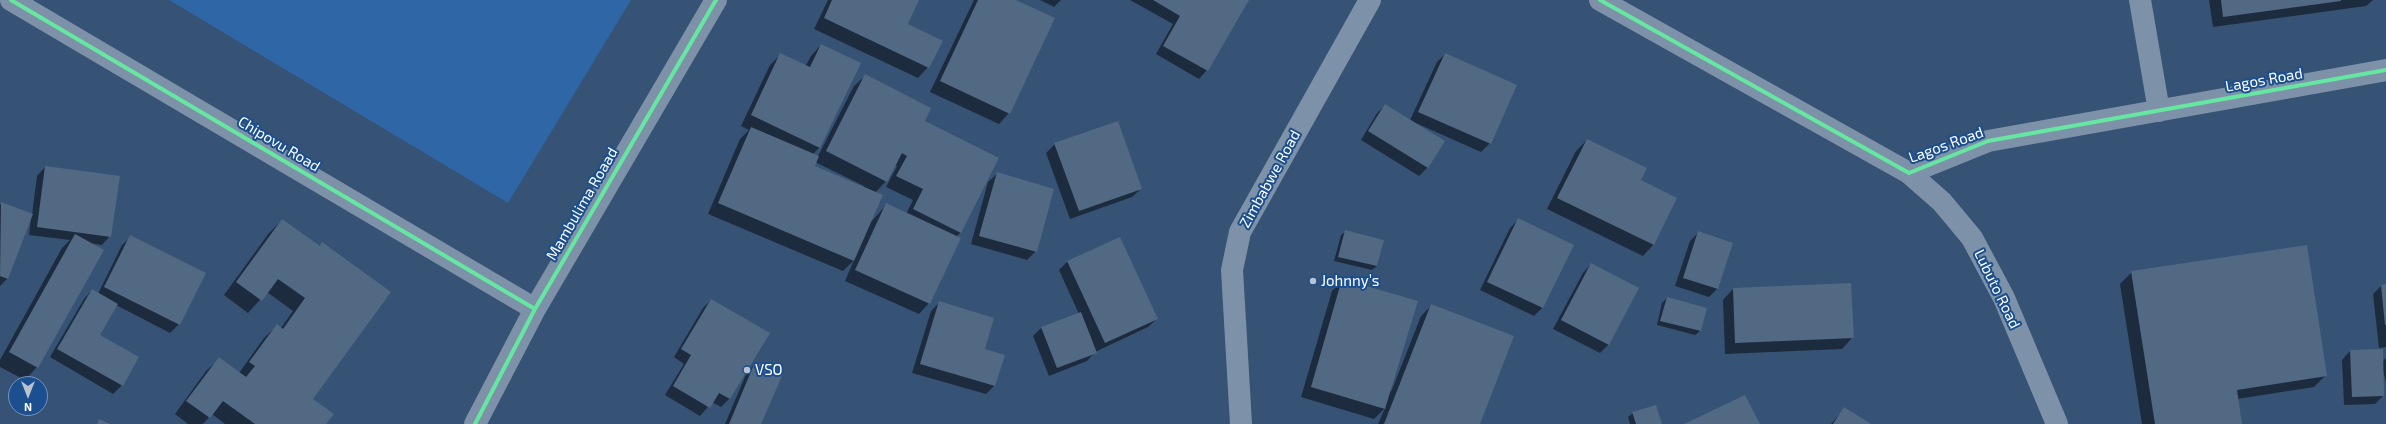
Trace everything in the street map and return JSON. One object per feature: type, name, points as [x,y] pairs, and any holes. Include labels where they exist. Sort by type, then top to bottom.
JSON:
[{"type":"street","name":"Chipovu Road","points":[[11,0],[535,309]]},
{"type":"street","name":"Mambulima Roaad","points":[[475,424],[535,309],[716,0]]},
{"type":"street","name":"Zimbabwe Road","points":[[1241,424],[1232,270],[1240,232],[1370,0]]},
{"type":"street","name":"Lagos Road","points":[[1600,0],[1909,173],[1988,141],[2386,70]]},
{"type":"street","points":[[2140,0],[2159,111]]},
{"type":"street","name":"Lubuto Road","points":[[1909,173],[1942,202],[1972,238],[2004,298],[2057,424]]},
{"type":"shaded area","points":[[169,0],[631,0],[508,203]]},
{"type":"building","points":[[832,0],[919,0],[908,24],[943,41],[929,68],[824,18]]},
{"type":"building","points":[[978,0],[1016,0],[1055,18],[1010,114],[940,81]]},
{"type":"building","points":[[1153,0],[1249,0],[1208,71],[1163,46],[1180,16]]},
{"type":"building","points":[[2221,0],[2341,0],[2341,1],[2223,17]]},
{"type":"building","points":[[821,44],[861,63],[820,148],[751,115],[780,53],[810,67]]},
{"type":"building","points":[[1445,53],[1517,85],[1491,144],[1418,112]]},
{"type":"building","points":[[865,74],[931,108],[925,121],[999,158],[961,233],[913,209],[923,189],[896,176],[907,156],[902,153],[887,182],[826,151]]},
{"type":"building","points":[[1385,104],[1445,141],[1428,168],[1368,131]]},
{"type":"building","points":[[1118,121],[1142,189],[1079,211],[1054,143]]},
{"type":"building","points":[[751,127],[819,156],[815,166],[883,195],[854,261],[718,203]]},
{"type":"building","points":[[1587,139],[1647,168],[1641,180],[1677,198],[1654,245],[1557,198]]},
{"type":"building","points":[[45,166],[120,176],[111,237],[37,227]]},
{"type":"building","points":[[997,172],[1054,189],[1037,252],[979,236]]},
{"type":"building","points":[[1,202],[33,214],[8,279],[0,276]]},
{"type":"building","points":[[886,203],[961,238],[930,304],[855,270]]},
{"type":"building","points":[[1518,218],[1574,245],[1543,308],[1487,282]]},
{"type":"building","points":[[282,219],[320,246],[322,242],[391,292],[313,399],[334,414],[326,424],[255,424],[223,401],[210,418],[186,401],[219,357],[246,377],[255,366],[249,362],[277,324],[283,329],[305,298],[278,279],[262,301],[236,282]]},
{"type":"building","points":[[1345,230],[1384,240],[1377,266],[1338,257]]},
{"type":"building","points":[[1698,231],[1733,243],[1718,289],[1683,278]]},
{"type":"building","points":[[75,234],[104,250],[38,368],[9,352]]},
{"type":"building","points":[[130,235],[206,273],[180,325],[104,287]]},
{"type":"building","points":[[1120,237],[1158,319],[1105,343],[1067,261]]},
{"type":"building","points":[[2307,245],[2327,376],[2237,390],[2242,424],[2155,424],[2131,271]]},
{"type":"building","points":[[1591,263],[1639,288],[1609,345],[1561,320]]},
{"type":"building","points":[[1342,279],[1418,301],[1385,409],[1311,387]]},
{"type":"building","points":[[1851,283],[1854,338],[1735,343],[1733,288]]},
{"type":"building","points":[[2386,284],[2386,325],[2385,325],[2381,285]]},
{"type":"building","points":[[92,289],[118,304],[100,335],[139,357],[123,386],[57,349]]},
{"type":"building","points":[[1667,297],[1707,308],[1701,331],[1660,321]]},
{"type":"building","points":[[711,299],[770,333],[730,399],[719,393],[710,408],[673,386],[691,355],[681,349]]},
{"type":"building","points":[[939,301],[994,318],[985,349],[1005,355],[995,386],[920,364]]},
{"type":"building","points":[[1431,304],[1514,336],[1480,424],[1384,424]]},
{"type":"building","points":[[1081,312],[1097,353],[1057,368],[1041,327]]},
{"type":"building","points":[[2383,349],[2384,396],[2352,397],[2350,350]]},
{"type":"building","points":[[755,362],[783,374],[761,424],[729,424]]},
{"type":"building","points":[[1745,395],[1760,424],[1684,424]]},
{"type":"building","points":[[1656,405],[1662,424],[1636,424],[1632,412]]},
{"type":"building","points":[[1844,407],[1871,424],[1833,424]]},
{"type":"building","points":[[99,419],[110,424],[97,424]]},
{"type":"cycle path","points":[[11,0],[535,309]]},
{"type":"cycle path","points":[[475,424],[535,309],[716,0]]},
{"type":"cycle path","points":[[1600,0],[1909,173],[1988,141],[2386,70]]},
{"type":"place","name":"Johnny’s","points":[[1313,281]]},
{"type":"place","name":"VSO","points":[[747,370]]}]
